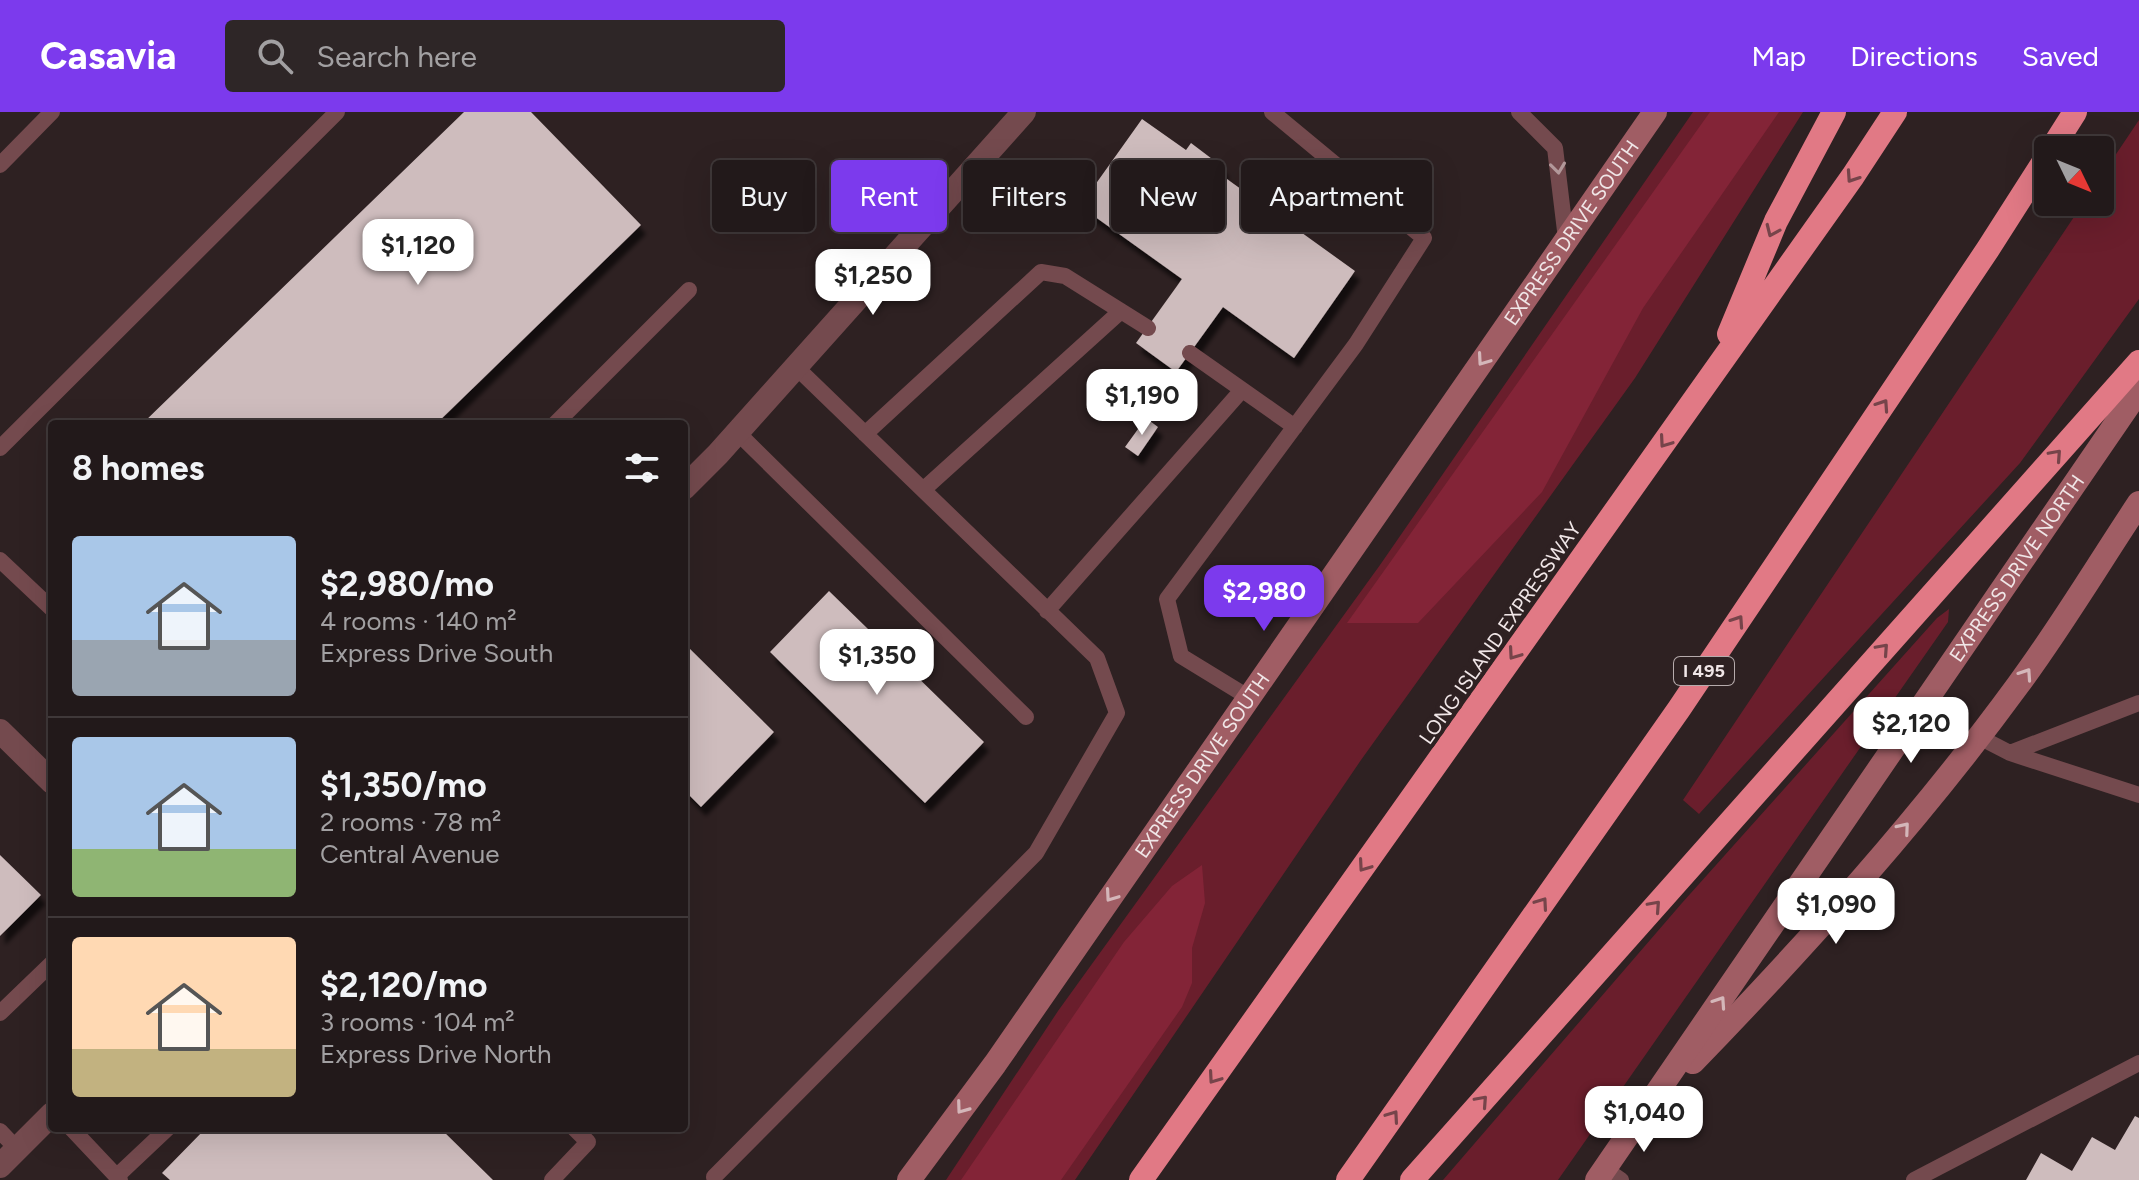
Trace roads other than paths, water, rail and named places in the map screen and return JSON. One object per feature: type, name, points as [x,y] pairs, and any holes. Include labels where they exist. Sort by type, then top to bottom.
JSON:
[{"type":"highway","points":[[1710,378],[1776,221],[1834,112]]},
{"type":"highway","name":"LONG ISLAND EXPRESSWAY","points":[[1141,1180],[1895,112]]},
{"type":"highway","name":"I 495","points":[[2060,136],[2075,112]]},
{"type":"highway","name":"I 495","points":[[1348,1180],[1679,709],[2034,177]]},
{"type":"highway","points":[[1412,1180],[2139,362]]},
{"type":"main road","name":"EXPRESS DRIVE SOUTH","points":[[909,1180],[995,1064],[1655,112]]},
{"type":"main road","name":"EXPRESS DRIVE NORTH","points":[[1608,1176],[1644,1113],[2139,390]]},
{"type":"main road","points":[[1644,1113],[1798,954],[1979,737],[2021,682],[2139,503]]},
{"type":"street","points":[[688,484],[1024,112]]},
{"type":"street","points":[[0,731],[48,778]]},
{"type":"street","points":[[6,1148],[48,1117]]},
{"type":"lane","points":[[0,165],[52,112]]},
{"type":"lane","points":[[0,448],[337,112]]},
{"type":"lane","points":[[1248,697],[1181,656],[1167,599],[1356,344],[1424,238],[1272,112]]},
{"type":"lane","points":[[1519,112],[1555,148],[1566,239]]},
{"type":"lane","points":[[865,434],[1041,272],[1065,276],[1148,328]]},
{"type":"lane","points":[[559,420],[689,290]]},
{"type":"lane","points":[[923,490],[1121,311]]},
{"type":"lane","points":[[1190,353],[1295,427]]},
{"type":"lane","points":[[714,1177],[1036,853],[1117,713],[1097,658],[796,367]]},
{"type":"lane","points":[[1047,611],[1242,390]]},
{"type":"lane","points":[[737,432],[1026,717]]},
{"type":"lane","points":[[0,560],[48,605]]},
{"type":"lane","points":[[2010,753],[2139,703]]},
{"type":"lane","points":[[1979,737],[2010,753],[2139,795]]},
{"type":"lane","points":[[0,1013],[48,967]]},
{"type":"lane","points":[[1914,1180],[2139,1063]]},
{"type":"lane","points":[[75,1132],[118,1178],[164,1132]]},
{"type":"lane","points":[[552,1180],[588,1142],[578,1132]]}]
